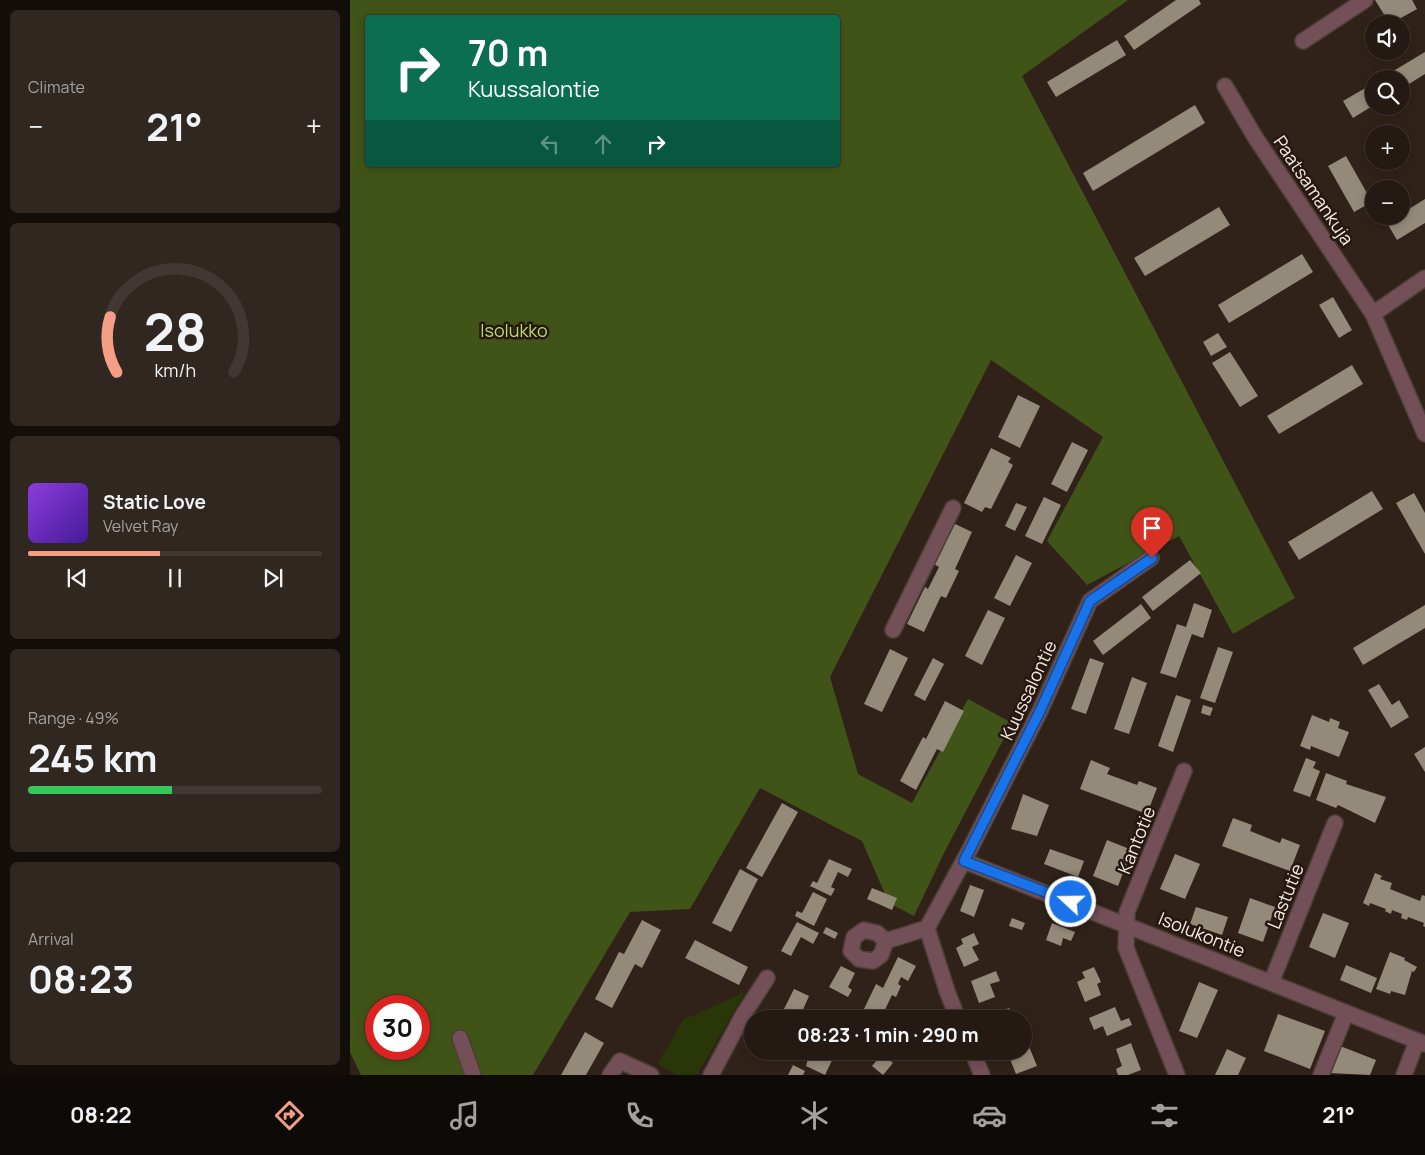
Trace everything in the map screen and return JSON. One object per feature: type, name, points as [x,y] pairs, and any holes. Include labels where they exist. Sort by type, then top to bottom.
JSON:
[{"type":"street","points":[[1303,41],[1365,0]]},
{"type":"street","name":"Paatsamankuja","points":[[1225,86],[1255,137],[1373,314],[1423,426]]},
{"type":"street","points":[[1373,314],[1425,278]]},
{"type":"street","points":[[893,630],[953,508]]},
{"type":"street","name":"Kuussalontie","points":[[927,928],[964,861],[1040,711],[1090,601],[1152,558]]},
{"type":"street","name":"Kantotie","points":[[1177,1075],[1126,948],[1125,923],[1127,912],[1184,771]]},
{"type":"street","name":"Lastutie","points":[[1271,983],[1335,823]]},
{"type":"street","name":"Isolukontie","points":[[964,861],[1125,923],[1421,1043]]},
{"type":"street","points":[[886,941],[927,928],[954,1010]]},
{"type":"street","points":[[711,1075],[743,1015],[767,978]]},
{"type":"street","points":[[1321,1075],[1346,1013]]},
{"type":"street","points":[[460,1038],[473,1075]]},
{"type":"street","points":[[1404,1075],[1421,1043]]},
{"type":"street","points":[[976,1060],[982,1075]]},
{"type":"street","points":[[610,1075],[620,1061],[651,1075]]},
{"type":"green space","name":"Isolukko","points":[[350,0],[1128,0],[1022,76],[1295,598],[1233,634],[1179,536],[1087,585],[1047,541],[1103,437],[991,360],[830,677],[858,774],[912,803],[968,699],[1012,723],[944,853],[914,916],[889,903],[862,841],[760,788],[690,909],[630,912],[533,1075],[361,1075],[350,1052]]},
{"type":"green space","points":[[745,992],[697,1075],[677,1075],[658,1064],[683,1020]]},
{"type":"building","points":[[1176,0],[1199,0],[1201,4],[1134,50],[1124,36]]},
{"type":"building","points":[[1375,0],[1412,0],[1417,9],[1406,15],[1384,15]]},
{"type":"building","points":[[1117,40],[1126,55],[1056,97],[1047,82]]},
{"type":"building","points":[[1425,52],[1425,74],[1410,83],[1410,70],[1395,70]]},
{"type":"building","points":[[1365,88],[1365,111],[1353,118],[1343,101]]},
{"type":"building","points":[[1195,105],[1205,123],[1093,191],[1083,173]]},
{"type":"building","points":[[1346,156],[1365,190],[1365,206],[1354,212],[1328,166]]},
{"type":"building","points":[[1425,199],[1425,223],[1397,240],[1388,225],[1410,225],[1410,208]]},
{"type":"building","points":[[1219,207],[1230,225],[1145,276],[1134,258]]},
{"type":"building","points":[[1302,254],[1313,272],[1229,323],[1218,305]]},
{"type":"building","points":[[1333,297],[1352,330],[1339,338],[1319,305]]},
{"type":"building","points":[[1218,333],[1227,347],[1211,356],[1203,342]]},
{"type":"building","points":[[1230,352],[1258,396],[1240,407],[1212,363]]},
{"type":"building","points":[[1352,365],[1363,384],[1279,434],[1267,416]]},
{"type":"building","points":[[1018,395],[1040,406],[1020,448],[998,437]]},
{"type":"building","points":[[1072,442],[1088,450],[1067,492],[1051,484]]},
{"type":"building","points":[[991,448],[1011,458],[1008,462],[1013,465],[991,509],[985,507],[982,512],[964,503]]},
{"type":"building","points":[[1372,491],[1383,509],[1299,560],[1288,542]]},
{"type":"building","points":[[1414,493],[1425,513],[1425,554],[1396,503]]},
{"type":"building","points":[[1044,497],[1061,505],[1042,544],[1025,536]]},
{"type":"building","points":[[1016,503],[1027,507],[1015,531],[1005,526]]},
{"type":"building","points":[[953,523],[972,532],[955,569],[959,571],[946,598],[941,596],[924,632],[907,624],[925,587],[928,589],[939,567],[934,564]]},
{"type":"building","points":[[1016,555],[1032,563],[1010,606],[994,598]]},
{"type":"building","points":[[1190,560],[1201,573],[1153,611],[1142,597]]},
{"type":"building","points":[[1194,603],[1212,610],[1203,638],[1192,634],[1176,678],[1160,673],[1177,624],[1186,627]]},
{"type":"building","points":[[1141,604],[1151,618],[1103,655],[1093,641]]},
{"type":"building","points":[[1425,605],[1425,628],[1363,665],[1353,648]]},
{"type":"building","points":[[988,610],[1005,618],[982,665],[965,656]]},
{"type":"building","points":[[1218,647],[1233,652],[1215,703],[1200,698]]},
{"type":"building","points":[[890,649],[908,658],[882,712],[864,704]]},
{"type":"building","points":[[933,658],[944,664],[925,701],[914,695]]},
{"type":"building","points":[[1090,658],[1104,663],[1086,714],[1071,709]]},
{"type":"building","points":[[1132,677],[1147,683],[1129,734],[1114,729]]},
{"type":"building","points":[[1379,684],[1392,705],[1399,700],[1409,717],[1391,728],[1368,690]]},
{"type":"building","points":[[1176,695],[1191,700],[1173,752],[1158,746]]},
{"type":"building","points":[[945,701],[964,711],[943,752],[937,749],[916,790],[900,781],[923,737],[926,739]]},
{"type":"building","points":[[1203,705],[1213,708],[1210,716],[1201,713]]},
{"type":"building","points":[[1312,715],[1329,722],[1330,718],[1340,722],[1338,728],[1349,732],[1339,757],[1311,746],[1310,750],[1300,746]]},
{"type":"building","points":[[1425,747],[1425,772],[1414,754]]},
{"type":"building","points":[[1306,758],[1316,762],[1313,768],[1320,771],[1310,797],[1293,791]]},
{"type":"building","points":[[1091,760],[1110,768],[1107,774],[1137,785],[1139,781],[1157,788],[1147,814],[1080,789]]},
{"type":"building","points":[[1326,773],[1347,781],[1346,784],[1386,797],[1375,823],[1338,805],[1336,808],[1316,800]]},
{"type":"building","points":[[1023,794],[1049,805],[1037,836],[1011,829]]},
{"type":"building","points":[[782,803],[798,812],[762,877],[746,868]]},
{"type":"building","points":[[1233,818],[1252,825],[1250,831],[1280,843],[1282,838],[1300,845],[1290,871],[1222,846]]},
{"type":"building","points":[[1107,840],[1132,850],[1118,886],[1093,876]]},
{"type":"building","points":[[1050,849],[1084,861],[1078,877],[1044,864]]},
{"type":"building","points":[[1175,854],[1200,864],[1185,899],[1160,889]]},
{"type":"building","points":[[829,859],[852,869],[848,877],[838,872],[831,887],[835,889],[831,896],[810,886],[813,881],[817,883]]},
{"type":"building","points":[[740,869],[758,879],[731,932],[712,923]]},
{"type":"building","points":[[1375,873],[1382,876],[1380,879],[1392,883],[1390,889],[1420,901],[1422,895],[1425,896],[1425,927],[1423,926],[1424,923],[1408,917],[1407,920],[1401,918],[1402,914],[1392,910],[1391,914],[1385,911],[1386,909],[1370,903],[1369,906],[1363,903]]},
{"type":"building","points":[[970,885],[984,890],[974,917],[960,911]]},
{"type":"building","points":[[872,888],[897,898],[892,910],[867,899]]},
{"type":"building","points":[[813,892],[827,899],[814,926],[795,916],[797,911],[802,913]]},
{"type":"building","points":[[1250,898],[1275,907],[1263,942],[1238,933]]},
{"type":"building","points":[[1196,907],[1228,917],[1222,935],[1190,924]]},
{"type":"building","points":[[1323,913],[1349,923],[1335,958],[1309,947]]},
{"type":"building","points":[[1012,918],[1025,923],[1022,930],[1009,926]]},
{"type":"building","points":[[642,920],[661,930],[642,968],[635,964],[612,1008],[595,999],[619,952],[624,954]]},
{"type":"building","points":[[797,922],[819,933],[813,944],[801,937],[791,956],[781,951]]},
{"type":"building","points":[[1052,923],[1075,932],[1071,941],[1063,938],[1061,946],[1046,940]]},
{"type":"building","points":[[826,927],[838,933],[835,939],[823,933]]},
{"type":"building","points":[[974,933],[979,944],[972,947],[979,960],[964,967],[956,948],[963,944],[961,939]]},
{"type":"building","points":[[695,940],[748,967],[739,985],[685,958]]},
{"type":"building","points":[[1390,952],[1405,958],[1404,960],[1417,967],[1414,972],[1412,971],[1405,995],[1391,991],[1390,994],[1376,989]]},
{"type":"building","points":[[898,957],[916,966],[908,981],[901,977],[898,984],[901,986],[896,997],[892,995],[885,1010],[864,1009],[876,984],[883,988]]},
{"type":"building","points":[[1346,965],[1377,978],[1371,993],[1340,980]]},
{"type":"building","points":[[841,966],[855,973],[848,987],[852,990],[848,997],[829,987]]},
{"type":"building","points":[[1094,967],[1101,982],[1097,984],[1101,995],[1085,1002],[1077,982],[1085,978],[1082,972]]},
{"type":"building","points":[[996,971],[1000,981],[990,984],[995,997],[979,1003],[971,981]]},
{"type":"building","points":[[1199,982],[1218,990],[1197,1038],[1179,1031]]},
{"type":"building","points":[[794,989],[809,996],[803,1010],[784,1010]]},
{"type":"building","points":[[1115,1007],[1121,1021],[1129,1018],[1132,1025],[1107,1036],[1103,1026],[1094,1030],[1089,1018]]},
{"type":"building","points":[[1278,1014],[1325,1031],[1310,1069],[1264,1051]]},
{"type":"building","points":[[585,1032],[604,1043],[586,1075],[561,1075]]},
{"type":"building","points":[[1131,1043],[1141,1070],[1128,1075],[1118,1075],[1116,1069],[1122,1066],[1116,1049]]},
{"type":"building","points":[[1340,1046],[1376,1060],[1370,1075],[1330,1073]]},
{"type":"building","points":[[1227,1049],[1246,1058],[1238,1075],[1215,1075]]},
{"type":"building","points":[[1032,1054],[1037,1066],[1016,1074],[1010,1060],[1032,1060]]},
{"type":"building","points":[[808,1060],[832,1060],[825,1075],[806,1066]]},
{"type":"building","points":[[877,1060],[889,1060],[893,1063],[883,1075],[872,1066]]},
{"type":"building","points":[[793,1065],[805,1071],[803,1075],[788,1075]]},
{"type":"route","points":[[1071,902],[964,861],[1040,711],[1090,601],[1152,558]]}]
